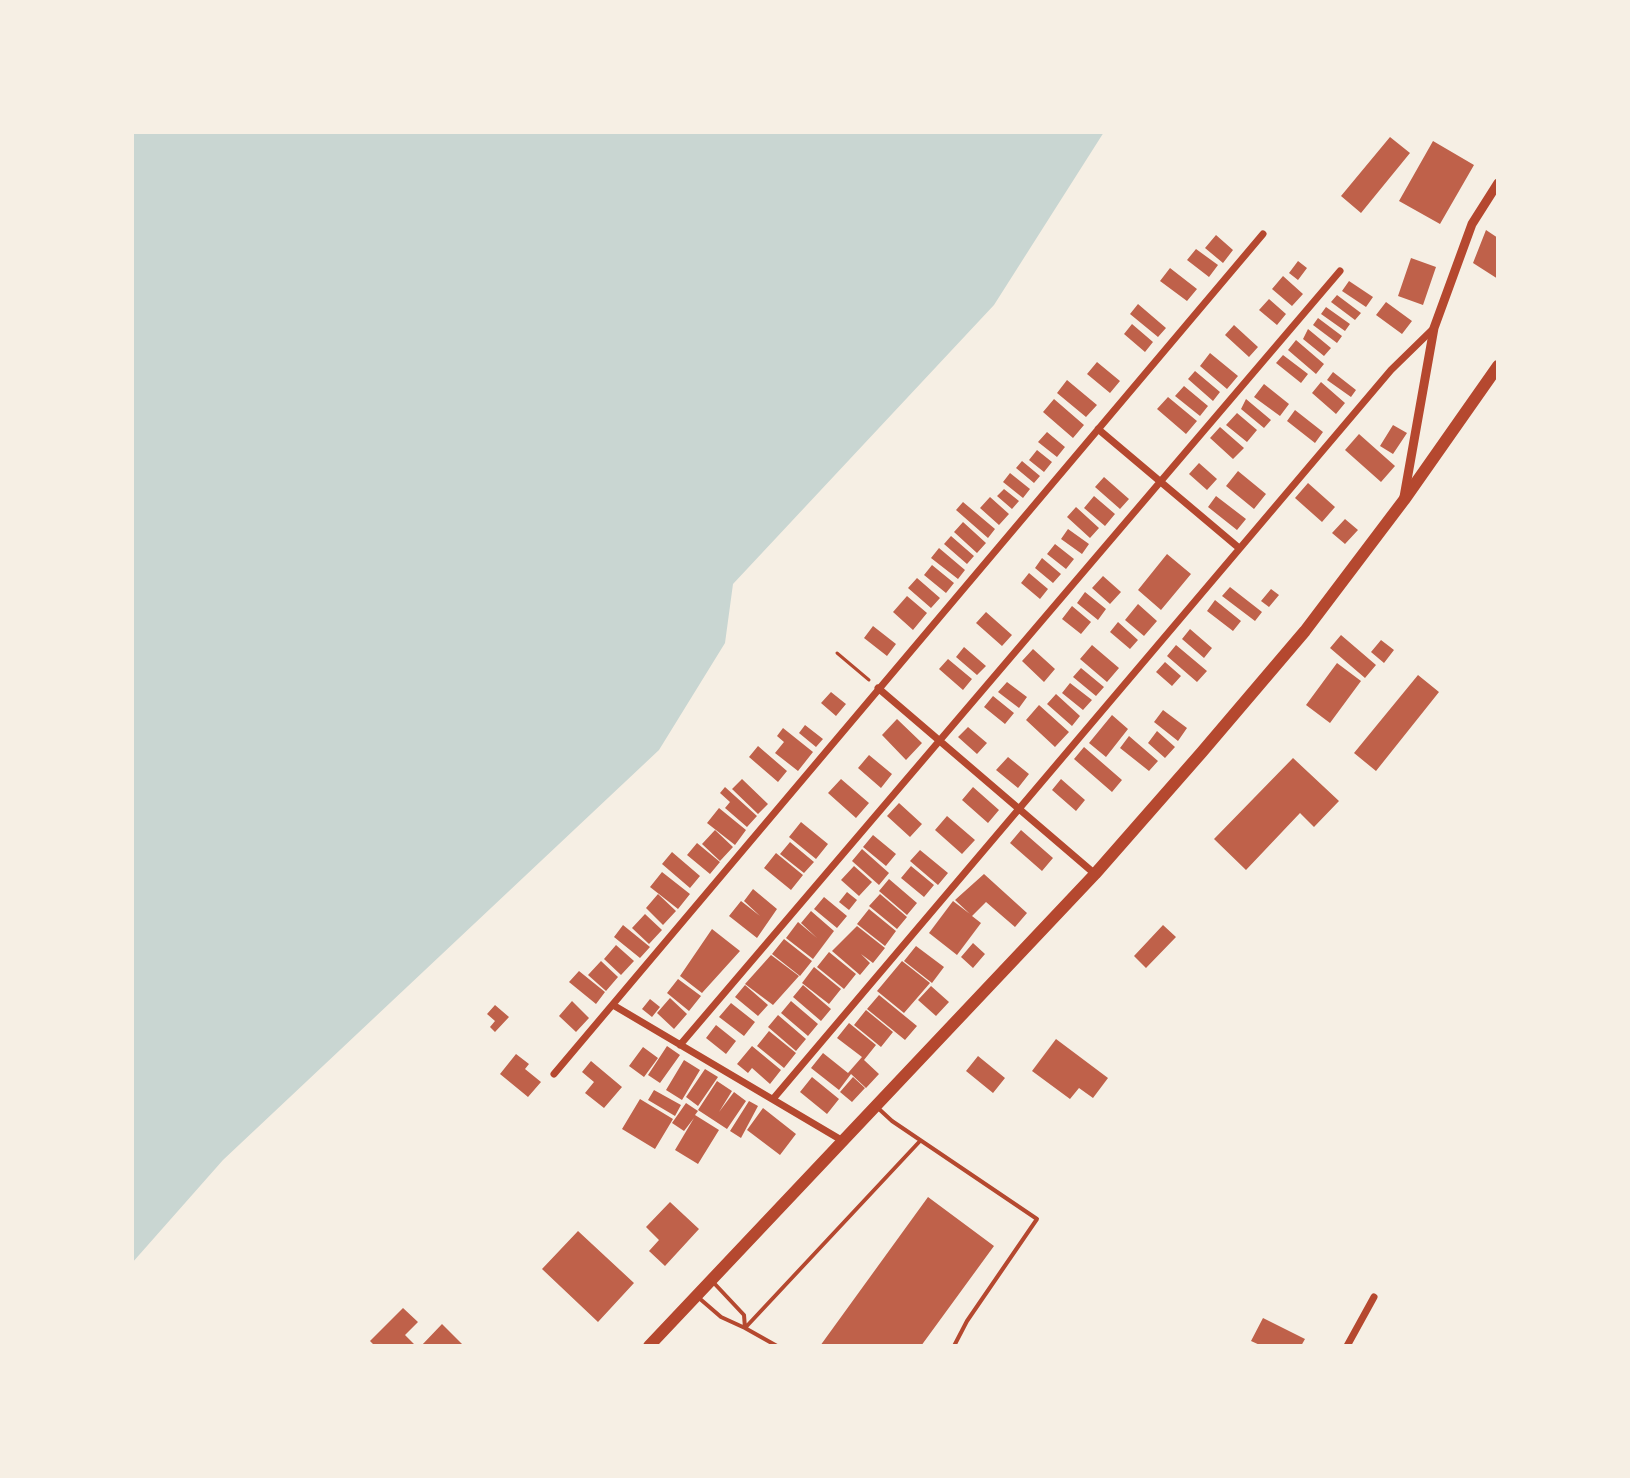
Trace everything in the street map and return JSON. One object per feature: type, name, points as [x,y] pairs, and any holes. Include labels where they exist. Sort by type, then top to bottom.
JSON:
[{"type":"main road","points":[[649,1346],[1095,874],[1305,631],[1404,500],[1498,366]]},
{"type":"street","points":[[1404,500],[1434,328],[1472,224],[1498,183]]},
{"type":"street","points":[[554,1074],[1263,234]]},
{"type":"street","points":[[680,1045],[1340,271]]},
{"type":"street","points":[[773,1099],[1391,370],[1434,328]]},
{"type":"street","points":[[1098,429],[1239,548]]},
{"type":"street","points":[[878,688],[1095,874]]},
{"type":"street","points":[[613,1005],[844,1142]]},
{"type":"street","points":[[1347,1346],[1374,1297]]},
{"type":"lane","points":[[877,1107],[920,1141],[1037,1219],[967,1321],[954,1346]]},
{"type":"lane","points":[[745,1328],[920,1141]]},
{"type":"lane","points":[[712,1281],[744,1315],[745,1328]]},
{"type":"lane","points":[[697,1296],[721,1317],[777,1346]]},
{"type":"path","points":[[837,653],[878,688]]},
{"type":"shaded area","points":[[132,132],[1104,132],[994,305],[733,584],[725,643],[659,750],[223,1160],[132,1263]]},
{"type":"building","points":[[1390,137],[1410,153],[1361,213],[1341,196]]},
{"type":"building","points":[[1433,141],[1474,165],[1440,224],[1399,201]]},
{"type":"building","points":[[1486,230],[1498,238],[1498,279],[1473,263]]},
{"type":"building","points":[[1216,235],[1233,250],[1223,263],[1205,248]]},
{"type":"building","points":[[1196,249],[1218,265],[1209,277],[1187,260]]},
{"type":"building","points":[[1411,258],[1436,267],[1423,305],[1398,296]]},
{"type":"building","points":[[1298,261],[1307,268],[1298,280],[1289,273]]},
{"type":"building","points":[[1170,268],[1197,289],[1187,301],[1160,281]]},
{"type":"building","points":[[1283,276],[1303,294],[1292,306],[1272,289]]},
{"type":"building","points":[[1349,281],[1373,297],[1366,307],[1342,291]]},
{"type":"building","points":[[1337,295],[1361,313],[1355,320],[1331,302]]},
{"type":"building","points":[[1269,299],[1286,314],[1277,325],[1259,310]]},
{"type":"building","points":[[1386,302],[1412,321],[1402,334],[1376,315]]},
{"type":"building","points":[[1138,304],[1166,328],[1158,337],[1130,314]]},
{"type":"building","points":[[1326,307],[1350,324],[1345,331],[1321,314]]},
{"type":"building","points":[[1318,318],[1342,336],[1337,343],[1313,325]]},
{"type":"building","points":[[1132,324],[1153,342],[1145,352],[1124,334]]},
{"type":"building","points":[[1234,325],[1258,347],[1249,357],[1225,335]]},
{"type":"building","points":[[1308,329],[1331,348],[1324,356],[1303,339]]},
{"type":"building","points":[[1296,340],[1324,364],[1316,374],[1288,350]]},
{"type":"building","points":[[1210,353],[1238,376],[1227,389],[1200,366]]},
{"type":"building","points":[[1283,355],[1308,374],[1301,383],[1276,363]]},
{"type":"building","points":[[1097,362],[1120,381],[1110,393],[1087,374]]},
{"type":"building","points":[[1195,371],[1220,392],[1213,401],[1188,379]]},
{"type":"building","points":[[1333,372],[1356,390],[1351,397],[1327,380]]},
{"type":"building","points":[[1067,380],[1097,405],[1086,417],[1057,393]]},
{"type":"building","points":[[1321,382],[1345,403],[1336,414],[1312,393]]},
{"type":"building","points":[[1264,384],[1289,404],[1280,416],[1254,397]]},
{"type":"building","points":[[1184,386],[1208,406],[1200,416],[1175,396]]},
{"type":"building","points":[[1168,397],[1197,421],[1186,434],[1157,409]]},
{"type":"building","points":[[1054,399],[1084,425],[1073,438],[1043,412]]},
{"type":"building","points":[[1246,399],[1271,420],[1264,428],[1241,409]]},
{"type":"building","points":[[1295,410],[1323,432],[1315,443],[1287,421]]},
{"type":"building","points":[[1237,413],[1257,430],[1247,442],[1226,425]]},
{"type":"building","points":[[1393,425],[1407,433],[1393,454],[1380,446]]},
{"type":"building","points":[[1220,427],[1244,448],[1233,459],[1210,438]]},
{"type":"building","points":[[1047,432],[1065,447],[1057,457],[1038,442]]},
{"type":"building","points":[[1359,434],[1395,466],[1381,482],[1345,450]]},
{"type":"building","points":[[1037,450],[1052,462],[1044,472],[1029,460]]},
{"type":"building","points":[[1022,461],[1040,476],[1034,483],[1016,468]]},
{"type":"building","points":[[1199,463],[1217,479],[1207,490],[1189,474]]},
{"type":"building","points":[[1238,471],[1266,494],[1254,509],[1226,486]]},
{"type":"building","points":[[1010,473],[1030,489],[1023,498],[1003,482]]},
{"type":"building","points":[[1104,477],[1129,499],[1120,509],[1095,487]]},
{"type":"building","points":[[1308,483],[1335,507],[1322,522],[1295,498]]},
{"type":"building","points":[[1004,489],[1019,501],[1012,509],[997,496]]},
{"type":"building","points":[[1094,496],[1115,514],[1105,526],[1084,508]]},
{"type":"building","points":[[1216,496],[1246,519],[1237,530],[1208,507]]},
{"type":"building","points":[[990,497],[1009,514],[999,525],[980,508]]},
{"type":"building","points":[[963,502],[995,529],[988,538],[956,510]]},
{"type":"building","points":[[1076,507],[1099,528],[1090,538],[1067,517]]},
{"type":"building","points":[[1345,519],[1358,530],[1345,544],[1332,533]]},
{"type":"building","points":[[963,522],[986,543],[977,553],[954,532]]},
{"type":"building","points":[[1068,529],[1089,544],[1082,554],[1061,539]]},
{"type":"building","points":[[951,536],[974,556],[967,564],[944,544]]},
{"type":"building","points":[[1055,544],[1074,559],[1066,569],[1047,554]]},
{"type":"building","points":[[939,548],[965,570],[958,579],[931,558]]},
{"type":"building","points":[[1167,554],[1191,574],[1161,610],[1138,590]]},
{"type":"building","points":[[1042,558],[1061,574],[1053,583],[1035,568]]},
{"type":"building","points":[[932,565],[954,583],[946,593],[924,575]]},
{"type":"building","points":[[1029,573],[1048,589],[1040,599],[1021,583]]},
{"type":"building","points":[[1103,576],[1121,592],[1110,604],[1092,588]]},
{"type":"building","points":[[917,578],[940,598],[931,608],[908,588]]},
{"type":"building","points":[[1230,587],[1262,612],[1255,621],[1222,596]]},
{"type":"building","points":[[1271,589],[1279,595],[1269,607],[1261,601]]},
{"type":"building","points":[[1085,592],[1106,609],[1098,620],[1077,603]]},
{"type":"building","points":[[907,596],[927,613],[913,630],[893,612]]},
{"type":"building","points":[[1215,600],[1241,621],[1233,631],[1207,611]]},
{"type":"building","points":[[1138,604],[1157,621],[1144,636],[1125,620]]},
{"type":"building","points":[[1072,606],[1091,622],[1081,634],[1062,619]]},
{"type":"building","points":[[986,612],[1012,635],[1002,646],[976,623]]},
{"type":"building","points":[[1118,622],[1138,640],[1130,649],[1110,632]]},
{"type":"building","points":[[873,626],[896,644],[887,656],[864,638]]},
{"type":"building","points":[[1190,629],[1212,648],[1204,658],[1182,639]]},
{"type":"building","points":[[1341,635],[1376,665],[1365,678],[1330,648]]},
{"type":"building","points":[[1381,640],[1394,650],[1384,663],[1371,652]]},
{"type":"building","points":[[1092,645],[1119,668],[1107,682],[1080,659]]},
{"type":"building","points":[[1176,645],[1207,671],[1197,682],[1167,656]]},
{"type":"building","points":[[964,647],[986,666],[977,675],[956,657]]},
{"type":"building","points":[[1033,649],[1055,669],[1044,682],[1022,661]]},
{"type":"building","points":[[948,659],[972,679],[963,690],[939,669]]},
{"type":"building","points":[[1165,662],[1181,676],[1172,686],[1156,672]]},
{"type":"building","points":[[1337,663],[1361,681],[1330,723],[1306,705]]},
{"type":"building","points":[[1081,668],[1104,687],[1096,696],[1073,677]]},
{"type":"building","points":[[1418,675],[1439,692],[1376,771],[1354,753]]},
{"type":"building","points":[[1007,682],[1027,697],[1019,708],[998,692]]},
{"type":"building","points":[[1070,683],[1092,700],[1083,710],[1062,693]]},
{"type":"building","points":[[831,692],[846,704],[836,716],[821,703]]},
{"type":"building","points":[[1056,694],[1080,716],[1072,726],[1047,704]]},
{"type":"building","points":[[993,696],[1014,713],[1005,724],[984,707]]},
{"type":"building","points":[[1039,705],[1069,732],[1055,747],[1026,720]]},
{"type":"building","points":[[1163,710],[1187,728],[1178,741],[1154,722]]},
{"type":"building","points":[[1112,715],[1128,729],[1106,757],[1089,743]]},
{"type":"building","points":[[897,719],[922,743],[906,760],[882,735]]},
{"type":"building","points":[[805,725],[823,739],[816,747],[799,733]]},
{"type":"building","points":[[968,727],[987,743],[977,754],[958,737]]},
{"type":"building","points":[[783,728],[813,752],[798,771],[775,753],[784,742],[777,736]]},
{"type":"building","points":[[1157,731],[1175,747],[1165,758],[1148,743]]},
{"type":"building","points":[[1129,736],[1158,761],[1149,771],[1120,748]]},
{"type":"building","points":[[758,746],[787,771],[778,782],[749,757]]},
{"type":"building","points":[[1084,747],[1122,780],[1112,792],[1074,759]]},
{"type":"building","points":[[869,755],[892,774],[881,788],[858,768]]},
{"type":"building","points":[[1008,757],[1029,774],[1018,788],[996,770]]},
{"type":"building","points":[[1293,758],[1339,801],[1314,827],[1300,813],[1246,870],[1214,839]]},
{"type":"building","points":[[742,779],[768,804],[758,814],[732,789]]},
{"type":"building","points":[[841,779],[869,803],[856,818],[828,793]]},
{"type":"building","points":[[1061,779],[1085,800],[1076,811],[1052,790]]},
{"type":"building","points":[[725,787],[757,816],[747,827],[725,808],[730,802],[720,793]]},
{"type":"building","points":[[973,787],[999,810],[988,823],[962,800]]},
{"type":"building","points":[[899,803],[922,824],[910,837],[887,816]]},
{"type":"building","points":[[719,808],[746,830],[735,845],[707,823]]},
{"type":"building","points":[[947,816],[975,840],[962,854],[935,830]]},
{"type":"building","points":[[801,822],[828,844],[816,859],[789,837]]},
{"type":"building","points":[[715,830],[733,847],[720,861],[702,844]]},
{"type":"building","points":[[1021,830],[1053,858],[1042,871],[1010,843]]},
{"type":"building","points":[[873,835],[896,854],[886,866],[863,847]]},
{"type":"building","points":[[790,842],[814,862],[804,873],[780,854]]},
{"type":"building","points":[[697,843],[720,862],[710,874],[687,855]]},
{"type":"building","points":[[862,849],[889,873],[879,885],[852,861]]},
{"type":"building","points":[[920,850],[948,873],[938,885],[910,861]]},
{"type":"building","points":[[672,852],[700,876],[690,888],[662,864]]},
{"type":"building","points":[[776,853],[803,875],[791,890],[764,868]]},
{"type":"building","points":[[854,866],[872,882],[859,896],[841,880]]},
{"type":"building","points":[[911,866],[934,885],[924,897],[901,878]]},
{"type":"building","points":[[662,872],[690,894],[678,909],[650,887]]},
{"type":"building","points":[[984,874],[1027,913],[1015,927],[986,902],[972,916],[981,923],[957,955],[929,933],[953,901],[970,914],[955,900]]},
{"type":"building","points":[[889,879],[917,903],[907,915],[879,891]]},
{"type":"building","points":[[753,889],[777,909],[757,938],[729,916],[741,901],[760,916],[744,901]]},
{"type":"building","points":[[847,892],[857,900],[849,910],[839,902]]},
{"type":"building","points":[[658,894],[676,911],[663,925],[646,908]]},
{"type":"building","points":[[880,894],[907,917],[897,929],[869,906]]},
{"type":"building","points":[[824,897],[847,916],[837,928],[814,909]]},
{"type":"building","points":[[869,909],[896,931],[885,946],[857,924]]},
{"type":"building","points":[[811,911],[834,931],[813,959],[786,938],[798,922],[817,938],[801,923]]},
{"type":"building","points":[[645,914],[662,930],[649,944],[632,928]]},
{"type":"building","points":[[623,925],[650,947],[640,958],[614,937]]},
{"type":"building","points":[[1163,925],[1176,937],[1146,968],[1134,956]]},
{"type":"building","points":[[857,926],[885,948],[873,963],[861,954],[870,963],[860,975],[832,951]]},
{"type":"building","points":[[712,929],[740,951],[702,993],[680,976]]},
{"type":"building","points":[[784,939],[812,961],[800,976],[772,954]]},
{"type":"building","points":[[973,943],[985,954],[973,968],[961,957]]},
{"type":"building","points":[[616,945],[634,961],[621,975],[604,959]]},
{"type":"building","points":[[916,946],[944,967],[932,983],[904,961]]},
{"type":"building","points":[[829,952],[856,974],[844,989],[817,967]]},
{"type":"building","points":[[771,955],[799,976],[773,1005],[745,984]]},
{"type":"building","points":[[601,961],[618,977],[606,991],[588,975]]},
{"type":"building","points":[[902,961],[930,983],[904,1013],[877,991]]},
{"type":"building","points":[[814,967],[841,989],[829,1004],[802,983]]},
{"type":"building","points":[[579,971],[605,992],[596,1004],[569,982]]},
{"type":"building","points":[[678,979],[701,996],[689,1011],[667,993]]},
{"type":"building","points":[[745,985],[768,1005],[758,1016],[735,997]]},
{"type":"building","points":[[803,985],[831,1009],[821,1021],[793,997]]},
{"type":"building","points":[[931,986],[949,1002],[936,1016],[918,1000]]},
{"type":"building","points":[[879,995],[917,1026],[905,1040],[867,1009]]},
{"type":"building","points":[[670,998],[687,1014],[674,1029],[657,1013]]},
{"type":"building","points":[[650,999],[660,1007],[652,1017],[642,1009]]},
{"type":"building","points":[[572,1001],[589,1018],[576,1032],[559,1016]]},
{"type":"building","points":[[791,1001],[818,1024],[808,1036],[781,1013]]},
{"type":"building","points":[[731,1003],[755,1022],[744,1036],[719,1017]]},
{"type":"building","points":[[495,1005],[509,1017],[495,1032],[490,1027],[495,1021],[487,1014]]},
{"type":"building","points":[[866,1010],[893,1032],[881,1047],[854,1025]]},
{"type":"building","points":[[778,1015],[806,1039],[796,1051],[768,1027]]},
{"type":"building","points":[[849,1023],[876,1045],[864,1060],[879,1074],[866,1088],[851,1074],[839,1090],[811,1068],[823,1053],[848,1073],[862,1057],[837,1038]]},
{"type":"building","points":[[716,1025],[736,1041],[726,1054],[706,1038]]},
{"type":"building","points":[[769,1031],[796,1053],[784,1068],[757,1046]]},
{"type":"building","points":[[1056,1039],[1108,1078],[1093,1098],[1079,1088],[1070,1099],[1032,1071]]},
{"type":"building","points":[[667,1046],[680,1055],[660,1083],[648,1075]]},
{"type":"building","points":[[752,1046],[781,1070],[770,1084],[752,1068],[748,1073],[737,1064]]},
{"type":"building","points":[[643,1047],[658,1058],[644,1077],[629,1066]]},
{"type":"building","points":[[516,1054],[529,1064],[525,1069],[541,1082],[528,1097],[500,1074]]},
{"type":"building","points":[[978,1056],[1005,1078],[993,1093],[966,1071]]},
{"type":"building","points":[[684,1060],[700,1070],[682,1100],[666,1090]]},
{"type":"building","points":[[591,1061],[622,1087],[604,1108],[585,1093],[594,1082],[582,1072]]},
{"type":"building","points":[[705,1069],[718,1077],[698,1106],[686,1097]]},
{"type":"building","points":[[812,1077],[839,1099],[827,1114],[800,1092]]},
{"type":"building","points":[[853,1077],[865,1088],[852,1102],[840,1092]]},
{"type":"building","points":[[717,1081],[732,1091],[719,1112],[734,1092],[746,1101],[727,1129],[698,1110]]},
{"type":"building","points":[[654,1090],[681,1105],[675,1116],[648,1100]]},
{"type":"building","points":[[640,1099],[673,1119],[655,1149],[622,1129]]},
{"type":"building","points":[[749,1101],[758,1106],[741,1138],[730,1131]]},
{"type":"building","points":[[686,1103],[698,1111],[695,1115],[719,1130],[698,1164],[675,1150],[694,1118],[684,1131],[672,1123]]},
{"type":"building","points":[[763,1108],[796,1134],[780,1155],[747,1130]]},
{"type":"building","points":[[928,1197],[994,1246],[921,1346],[820,1346]]},
{"type":"building","points":[[670,1202],[699,1229],[665,1266],[649,1251],[659,1240],[646,1227]]},
{"type":"building","points":[[578,1231],[634,1283],[598,1322],[542,1269]]},
{"type":"building","points":[[403,1308],[418,1322],[405,1335],[416,1346],[375,1346],[370,1341]]},
{"type":"building","points":[[1263,1318],[1305,1339],[1301,1346],[1262,1346],[1251,1341]]},
{"type":"building","points":[[442,1324],[464,1346],[421,1346]]}]
